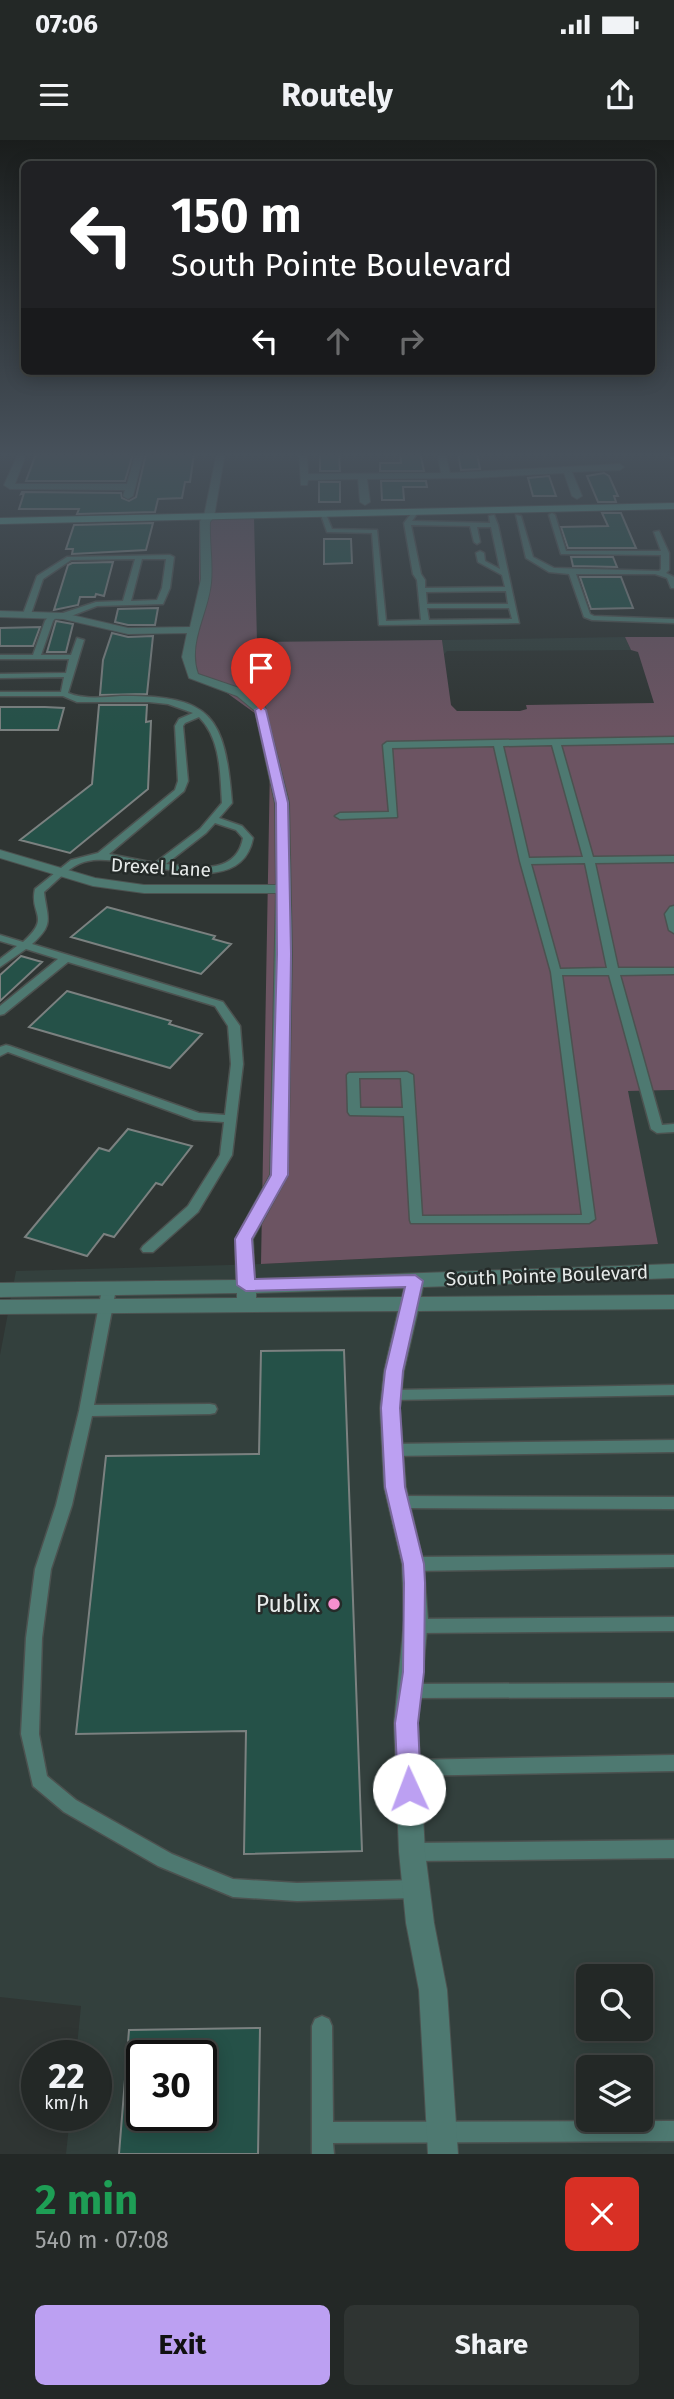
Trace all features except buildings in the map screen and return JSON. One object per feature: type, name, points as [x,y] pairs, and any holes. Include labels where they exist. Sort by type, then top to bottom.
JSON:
[{"type":"street","points":[[204,546],[208,558],[200,614],[192,630],[187,661],[193,676],[241,693],[261,710],[282,803],[279,1175],[244,1239],[247,1294]]},
{"type":"street","points":[[0,614],[58,615],[128,631],[192,630]]},
{"type":"street","name":"Drexel Lane","points":[[0,854],[93,882],[144,889],[283,889]]},
{"type":"street","name":"South Pointe Boulevard","points":[[412,1292],[608,1271],[674,1271]]},
{"type":"street","name":"South Pointe Boulevard","points":[[0,1290],[106,1298]]},
{"type":"street","points":[[412,1292],[391,1395],[395,1487],[413,1564],[416,1626],[406,1723],[412,1852],[433,1990],[442,2143]]},
{"type":"street","name":"South Pointe Boulevard","points":[[0,1307],[106,1298],[412,1292],[674,1302]]},
{"type":"lane","points":[[376,546],[382,623],[516,621],[498,546]]},
{"type":"lane","points":[[415,546],[425,622]]},
{"type":"lane","points":[[527,546],[530,558],[545,568],[572,572],[661,573],[670,577],[674,586]]},
{"type":"lane","points":[[561,546],[563,553],[665,553]]},
{"type":"lane","points":[[661,573],[665,570],[662,546]]},
{"type":"lane","points":[[480,553],[482,562],[503,573]]},
{"type":"lane","points":[[126,604],[139,557]]},
{"type":"lane","points":[[27,614],[40,578],[69,558],[170,557],[166,588],[160,602],[96,604],[58,615],[49,621],[36,657]]},
{"type":"lane","points":[[572,572],[587,615],[592,618],[674,621]]},
{"type":"lane","points":[[422,590],[508,589]]},
{"type":"lane","points":[[424,606],[512,606]]},
{"type":"lane","points":[[64,694],[79,640]]},
{"type":"lane","points":[[0,657],[74,657]]},
{"type":"lane","points":[[0,676],[69,675]]},
{"type":"lane","points":[[0,694],[64,694],[77,700],[160,700],[187,706],[200,713],[211,724],[220,746],[227,803],[216,820],[158,866]]},
{"type":"lane","points":[[101,856],[176,797],[183,781],[179,726],[182,721],[200,713]]},
{"type":"lane","points":[[340,816],[394,815],[387,745],[674,740]]},
{"type":"lane","points":[[556,741],[657,1129],[674,1128]]},
{"type":"lane","points":[[410,1112],[355,1112],[353,1075],[407,1075],[410,1112],[416,1220],[589,1219],[556,972],[525,861],[498,743]]},
{"type":"lane","points":[[0,964],[40,932],[44,920],[39,891],[65,873],[75,862],[101,856],[158,866],[206,869],[240,861],[246,854],[248,838],[239,828],[216,820]]},
{"type":"lane","points":[[525,861],[674,859]]},
{"type":"lane","points":[[674,909],[670,914],[674,930]]},
{"type":"lane","points":[[0,938],[219,1004],[234,1026],[237,1064],[226,1155],[193,1209],[148,1249]]},
{"type":"lane","points":[[0,1012],[67,957]]},
{"type":"lane","points":[[556,972],[674,971]]},
{"type":"lane","points":[[0,1053],[6,1048],[198,1117],[231,1119]]},
{"type":"lane","points":[[106,1298],[86,1411],[64,1505],[43,1570],[34,1638],[30,1734],[39,1780],[70,1807],[165,1860],[233,1888],[297,1892],[416,1889]]},
{"type":"lane","points":[[391,1395],[674,1390]]},
{"type":"lane","points":[[86,1411],[210,1409]]},
{"type":"lane","points":[[393,1450],[674,1446]]},
{"type":"lane","points":[[400,1502],[674,1503]]},
{"type":"lane","points":[[413,1564],[674,1561]]},
{"type":"lane","points":[[416,1626],[674,1624]]},
{"type":"lane","points":[[411,1691],[674,1690]]},
{"type":"lane","points":[[408,1768],[674,1763]]},
{"type":"lane","points":[[412,1852],[674,1849]]},
{"type":"lane","points":[[322,2026],[323,2143],[442,2143],[674,2131]]},
{"type":"shaded area","points":[[199,546],[255,546],[257,642],[442,640],[451,705],[457,711],[520,711],[527,709],[526,705],[654,703],[638,652],[631,650],[625,637],[674,637],[674,1090],[628,1091],[658,1244],[261,1264],[270,765],[256,714],[227,693],[189,673],[199,610]]},
{"type":"shaded area","points":[[625,637],[631,650],[447,651],[444,654],[451,706],[442,640]]},
{"type":"shaded area","points":[[674,1090],[674,2154],[66,2154],[68,2131],[112,2131],[112,2040],[78,2040],[81,2006],[0,1997],[0,1355],[16,1271],[261,1264],[658,1244],[627,1091]]},
{"type":"place","name":"Publix","points":[[334,1604]]},
{"type":"route","points":[[261,710],[282,803],[284,954],[279,1175],[244,1239],[246,1285],[415,1281],[402,1330],[390,1408],[395,1487],[413,1564],[416,1620],[414,1672],[406,1723],[409,1789]]}]
